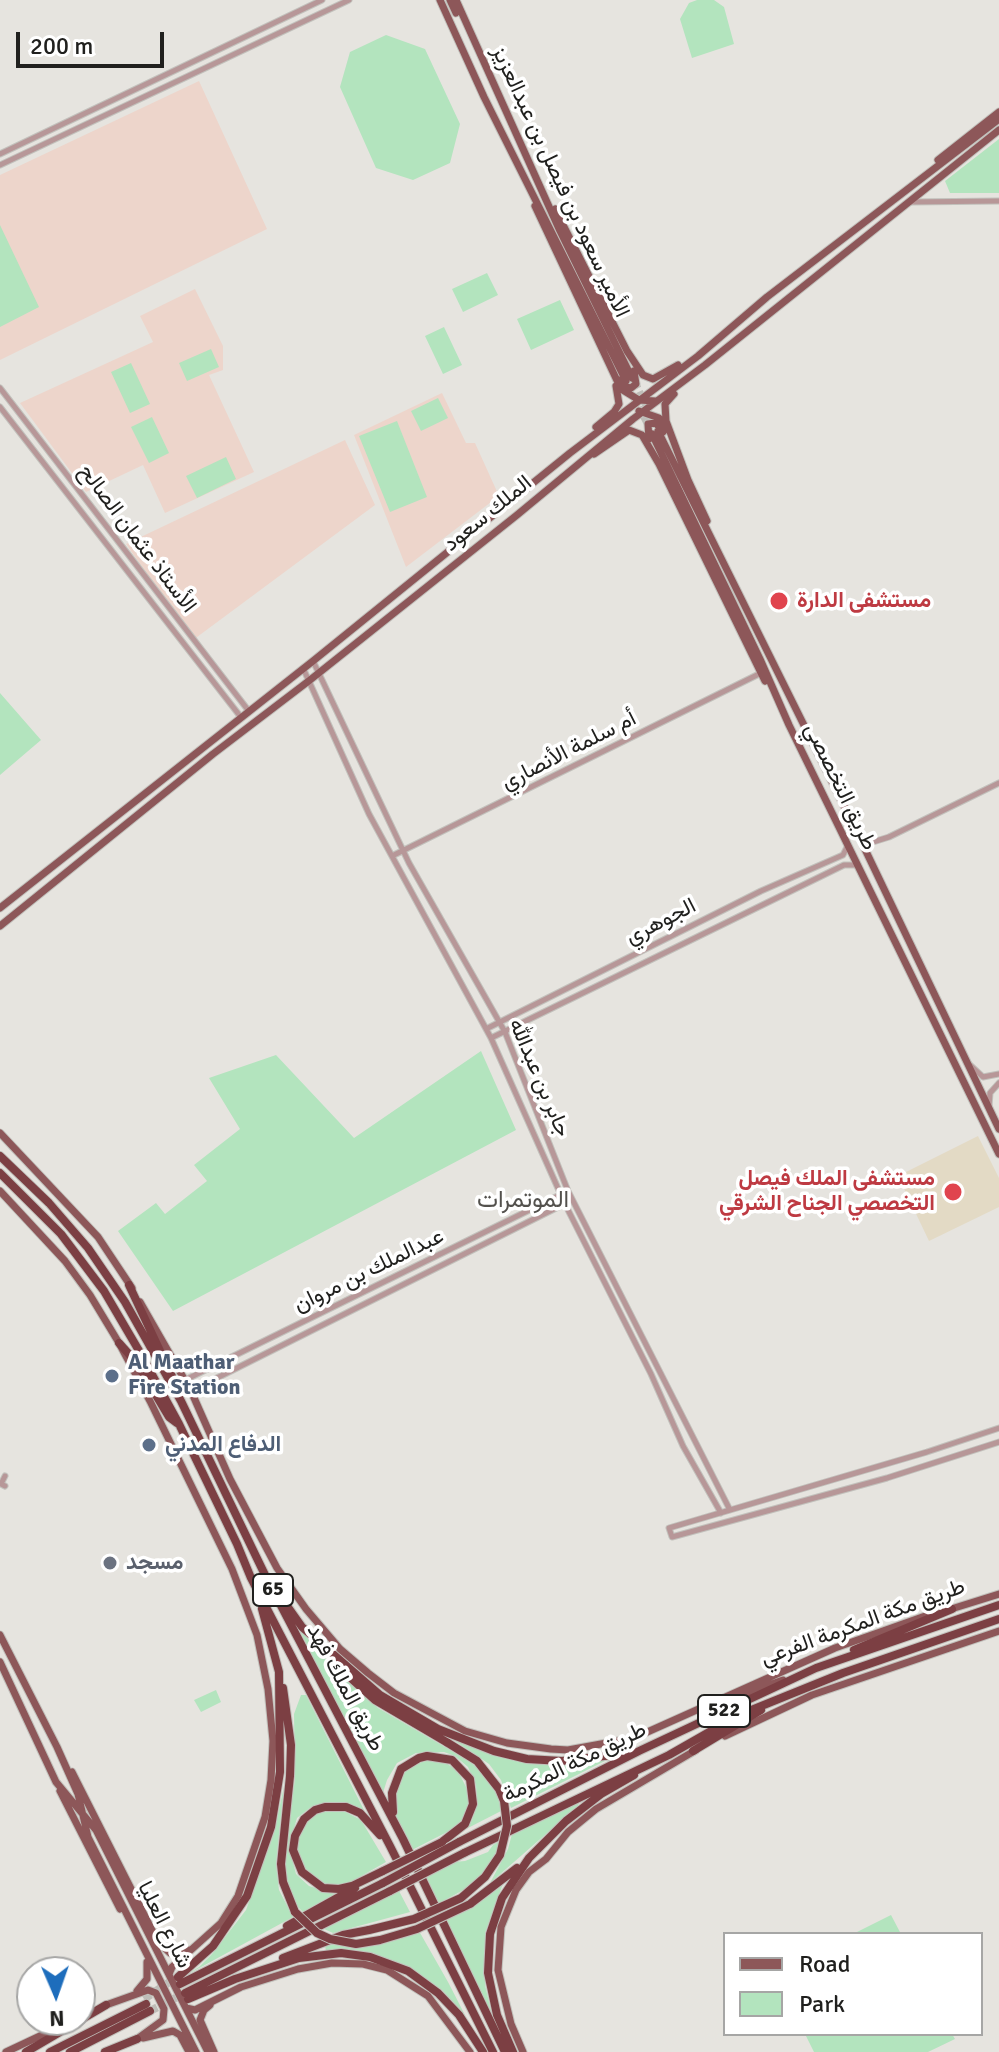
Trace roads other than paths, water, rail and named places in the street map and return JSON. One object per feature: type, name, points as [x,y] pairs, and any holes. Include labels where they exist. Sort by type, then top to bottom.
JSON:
[{"type":"highway","name":"طريق الملك فهد","points":[[0,1156],[49,1203],[88,1248],[125,1302],[181,1401],[266,1577],[403,1839],[505,2052]]},
{"type":"highway","name":"طريق الملك فهد","points":[[0,1173],[61,1234],[121,1320],[179,1424],[251,1578],[493,2052]]},
{"type":"highway","points":[[129,1285],[178,1386],[181,1401]]},
{"type":"highway","points":[[119,1343],[136,1362],[169,1417],[179,1424]]},
{"type":"highway","points":[[186,2000],[305,1948],[414,1919],[461,1898],[485,1877],[500,1855],[507,1826],[499,1789],[477,1761],[375,1700],[343,1671],[307,1631],[266,1577]]},
{"type":"highway","points":[[251,1578],[286,1701],[291,1745],[281,1864],[283,1882],[295,1912],[304,1923],[330,1939],[356,1944],[380,1940],[417,1929],[470,1904],[529,1858],[580,1809],[669,1755]]},
{"type":"highway","name":"طريق مكة المكرمة","points":[[176,1978],[242,1954],[503,1818],[816,1668],[999,1605]]},
{"type":"highway","points":[[816,1668],[952,1609]]},
{"type":"highway","name":"طريق مكة المكرمة","points":[[186,2000],[464,1853],[669,1755],[713,1727],[809,1685],[999,1619]]},
{"type":"highway","points":[[307,1631],[380,1695],[438,1729],[494,1751],[527,1759],[562,1761],[639,1751]]},
{"type":"highway","points":[[176,1978],[213,1946],[226,1929],[247,1896],[266,1847],[280,1772],[279,1672]]},
{"type":"highway","points":[[693,1751],[809,1685]]},
{"type":"highway","points":[[403,1839],[392,1805],[397,1776],[401,1769],[419,1758],[431,1756],[456,1762],[467,1775],[473,1791],[473,1804],[467,1820],[442,1842]]},
{"type":"highway","points":[[390,1846],[366,1817],[354,1810],[335,1806],[320,1808],[307,1816],[293,1845],[299,1868],[309,1880],[323,1888],[339,1889],[352,1886],[442,1842],[503,1818]]},
{"type":"highway","points":[[513,2052],[491,1998],[488,1948],[502,1898],[529,1858]]},
{"type":"highway","points":[[242,1954],[383,1871]]},
{"type":"highway","points":[[235,1979],[278,1963],[320,1955],[355,1954],[382,1960],[416,1976],[447,2001],[483,2052]]},
{"type":"highway","points":[[26,2052],[106,2005]]},
{"type":"highway","points":[[94,2035],[148,2007],[94,2035]]},
{"type":"highway","points":[[50,2052],[91,2036]]},
{"type":"highway","points":[[70,2052],[93,2036]]},
{"type":"highway","points":[[105,2052],[137,2039]]},
{"type":"main road","name":"الأمير سعود بن فيصل بن عبدالعزيز","points":[[440,0],[484,97],[629,380],[453,0]]},
{"type":"main road","points":[[921,180],[957,144],[999,112]]},
{"type":"main road","name":"الملك سعود","points":[[0,926],[578,463],[635,412],[653,389],[999,119]]},
{"type":"main road","name":"الملك سعود","points":[[0,908],[570,453],[657,401],[999,132]]},
{"type":"main road","points":[[534,174],[544,186],[644,384],[643,401],[635,412]]},
{"type":"main road","points":[[525,178],[540,220],[624,393],[643,401],[657,401]]},
{"type":"main road","points":[[608,361],[624,386],[631,388],[637,379],[627,351]]},
{"type":"main road","points":[[627,351],[643,375],[653,379],[698,356]]},
{"type":"main road","points":[[570,453],[619,404],[608,361]]},
{"type":"main road","points":[[688,480],[666,421],[665,404],[705,365]]},
{"type":"main road","points":[[635,412],[662,421],[752,616],[756,633]]},
{"type":"main road","points":[[635,412],[789,725]]},
{"type":"main road","points":[[659,464],[647,434],[648,424],[653,423],[662,429],[688,480]]},
{"type":"main road","points":[[578,463],[629,430],[642,435],[659,464]]},
{"type":"main road","name":"طريق التخصصي","points":[[999,1129],[859,837],[655,432],[789,725],[999,1154]]},
{"type":"main road","name":"طريق مكة المكرمة الفرعي","points":[[0,1133],[98,1237],[155,1325],[191,1391],[237,1492],[277,1568],[306,1609],[340,1649],[368,1673],[424,1710],[465,1731],[528,1747],[568,1750],[634,1738],[835,1648],[999,1594]]},
{"type":"main road","points":[[0,1191],[65,1261],[119,1343],[213,1530],[257,1635],[268,1689],[273,1741],[265,1817],[238,1896],[208,1938],[172,1967],[176,1978]]},
{"type":"main road","points":[[843,1673],[999,1631]]},
{"type":"main road","name":"شارع العليا","points":[[0,1635],[78,1794],[88,1837],[196,2052]]},
{"type":"main road","points":[[523,2052],[502,1993],[498,1970],[501,1927],[516,1890],[568,1832],[596,1809],[693,1751],[812,1695],[979,1636]]},
{"type":"main road","name":"شارع العليا","points":[[0,1662],[56,1782],[96,1830],[176,1978],[211,2052]]},
{"type":"main road","points":[[700,1709],[816,1668]]},
{"type":"main road","points":[[57,1747],[164,1949],[170,1953],[184,1954],[208,1938]]},
{"type":"main road","points":[[56,1782],[148,1964],[147,1979],[137,1991]]},
{"type":"main road","points":[[186,2000],[195,2010],[267,1978],[314,1965],[348,1963],[384,1970],[428,1996],[470,2052]]},
{"type":"main road","points":[[96,2010],[152,1981],[164,1989]]},
{"type":"main road","points":[[106,2005],[148,1990],[156,1993],[164,2009],[163,2020],[137,2039]]},
{"type":"main road","points":[[211,2052],[201,2017],[204,2010],[226,1995]]},
{"type":"main road","points":[[112,2052],[173,2020],[176,2015]]},
{"type":"main road","points":[[137,2039],[173,2031],[180,2035],[189,2052]]},
{"type":"main road","points":[[6,2052],[40,2036]]},
{"type":"street","points":[[0,154],[322,0]]},
{"type":"street","points":[[0,165],[349,0]]},
{"type":"street","points":[[26,141],[30,150]]},
{"type":"street","points":[[909,202],[999,201]]},
{"type":"street","name":"الأستاذ عثمان الصالح","points":[[0,388],[248,710]]},
{"type":"street","name":"الأستاذ عثمان الصالح","points":[[0,407],[240,716]]},
{"type":"street","name":"جابر بن عبدالله","points":[[313,661],[403,850],[505,1032],[572,1200],[730,1510]]},
{"type":"street","name":"جابر بن عبدالله","points":[[303,668],[369,814],[491,1038],[560,1195],[651,1374],[683,1446],[721,1513]]},
{"type":"street","name":"أم سلمة الأنصاري","points":[[392,856],[761,673]]},
{"type":"street","points":[[859,837],[873,842],[889,837],[999,783]]},
{"type":"street","name":"الجوهري","points":[[486,1029],[749,897],[843,855],[848,844]]},
{"type":"street","name":"الجوهري","points":[[491,1038],[844,865],[858,865]]},
{"type":"street","points":[[967,1062],[983,1077],[999,1074]]},
{"type":"street","points":[[989,1108],[990,1093],[999,1083]]},
{"type":"street","name":"عبدالملك بن مروان","points":[[185,1380],[568,1191]]},
{"type":"street","name":"عبدالملك بن مروان","points":[[191,1391],[572,1200]]},
{"type":"street","points":[[305,1319],[312,1332]]},
{"type":"street","points":[[999,1428],[669,1528],[672,1537],[920,1468],[999,1442]]},
{"type":"street","points":[[5,1476],[1,1484],[5,1486]]},
{"type":"tunnel","points":[[635,382],[657,429]]},
{"type":"tunnel","points":[[634,398],[650,429]]},
{"type":"tunnel","points":[[144,1999],[177,1977]]},
{"type":"tunnel","points":[[150,2011],[185,1993]]},
{"type":"place","name":"مستشفى الدارة","points":[[779,601]]},
{"type":"place","name":"مستشفى الملك فيصل التخصصي الجناح الشرقي","points":[[953,1192]]},
{"type":"place","name":"Al Maathar Fire Station","points":[[112,1376]]},
{"type":"place","name":"الدفاع المدني","points":[[149,1445]]},
{"type":"place","name":"مسجد","points":[[110,1563]]},
{"type":"district","name":"الموتمرات","points":[[523,1201]]}]
